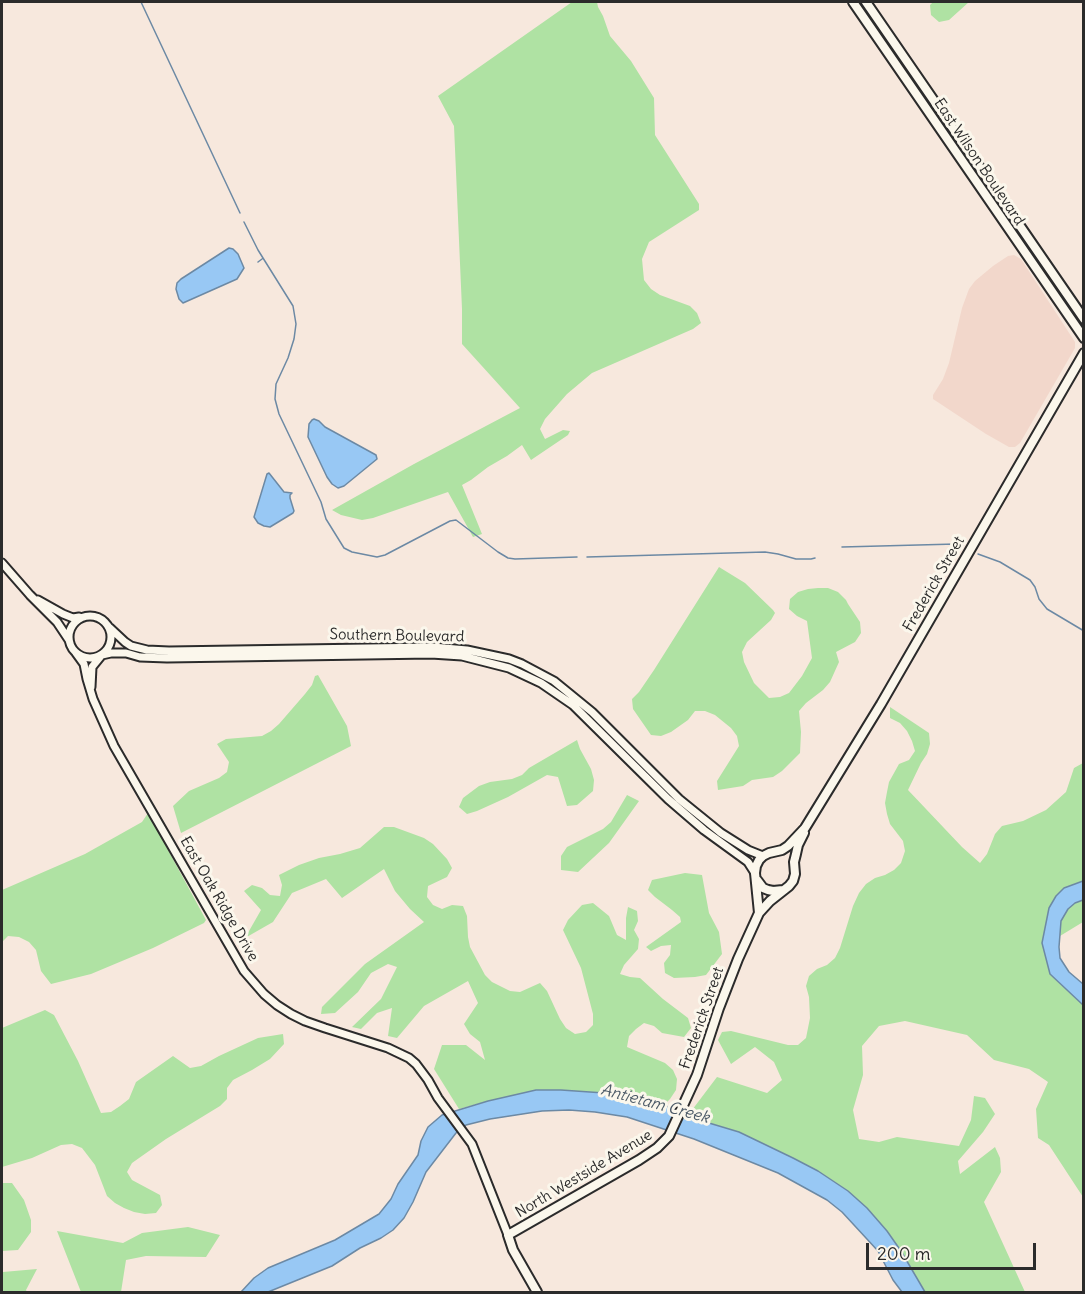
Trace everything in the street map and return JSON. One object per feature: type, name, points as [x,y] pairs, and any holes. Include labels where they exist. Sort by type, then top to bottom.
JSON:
[{"type":"main road","name":"East Wilson Boulevard","points":[[853,2],[1083,338]]},
{"type":"main road","name":"East Wilson Boulevard","points":[[866,2],[1083,319]]},
{"type":"main road","points":[[1046,284],[1053,283],[1068,305],[1076,307]]},
{"type":"main road","name":"Frederick Street","points":[[776,852],[788,846],[805,828],[881,704],[1083,353]]},
{"type":"main road","points":[[2,563],[57,622],[69,640]]},
{"type":"main road","points":[[30,595],[73,618],[82,617]]},
{"type":"main road","name":"Southern Boulevard","points":[[82,617],[88,615],[102,619],[125,642],[147,650],[433,647],[467,650],[509,659],[554,681],[592,712],[679,799],[721,833],[748,850],[763,856]]},
{"type":"main road","points":[[75,653],[71,647],[69,633],[72,626],[82,617]]},
{"type":"main road","points":[[90,689],[92,667],[111,644],[110,628]]},
{"type":"main road","name":"Southern Boulevard","points":[[75,653],[88,658],[111,653],[167,658],[430,654],[462,656],[509,668],[541,682],[573,705],[668,799],[704,830],[748,862],[756,876]]},
{"type":"main road","name":"East Oak Ridge Drive","points":[[75,653],[84,664],[98,711],[114,746],[236,958],[254,983],[277,1005],[305,1021],[388,1048],[409,1058],[423,1072],[441,1103],[476,1152],[508,1235]]},
{"type":"main road","name":"Frederick Street","points":[[794,868],[798,845],[805,828]]},
{"type":"main road","points":[[776,852],[788,856],[795,874],[789,886],[783,890],[773,891],[763,888],[756,876],[756,866],[763,856],[776,852]]},
{"type":"main road","name":"Frederick Street","points":[[756,876],[759,913]]},
{"type":"main road","name":"Frederick Street","points":[[687,1100],[725,990],[759,913],[783,890]]},
{"type":"main road","name":"North Westside Avenue","points":[[508,1235],[657,1148],[669,1136],[687,1100]]},
{"type":"main road","points":[[508,1235],[513,1250],[537,1293]]},
{"type":"shaded area","points":[[1014,255],[1021,259],[1075,342],[1075,348],[1020,443],[1015,447],[1009,447],[933,399],[933,395],[949,363],[962,308],[969,289],[993,266],[1008,256]]},
{"type":"green space","points":[[572,2],[597,2],[610,36],[631,61],[654,98],[655,135],[699,204],[699,210],[649,242],[642,259],[644,280],[651,289],[660,295],[690,306],[697,313],[701,323],[693,329],[592,373],[567,394],[545,419],[540,429],[545,439],[563,430],[570,431],[568,435],[531,460],[522,445],[462,485],[482,534],[473,537],[448,492],[373,518],[362,520],[341,515],[332,510],[520,408],[462,344],[454,126],[438,96]]},
{"type":"green space","points":[[933,2],[969,2],[949,20],[939,22],[931,15],[930,5]]},
{"type":"green space","points":[[719,567],[745,583],[775,613],[771,620],[747,642],[742,652],[754,683],[769,698],[789,693],[812,658],[807,621],[789,609],[790,599],[798,592],[828,588],[838,592],[860,622],[861,633],[855,642],[836,652],[839,662],[830,682],[799,711],[800,753],[773,777],[752,780],[743,786],[718,790],[717,781],[739,746],[737,736],[731,728],[715,715],[705,711],[695,711],[688,720],[671,732],[661,736],[651,735],[633,709],[632,699],[654,670]]},
{"type":"green space","points":[[318,675],[347,726],[351,746],[181,833],[173,806],[189,791],[227,772],[229,762],[217,744],[226,739],[262,736],[271,731],[305,694],[315,676]]},
{"type":"green space","points":[[890,707],[929,733],[930,744],[927,754],[908,790],[980,863],[987,854],[995,834],[1002,826],[1023,821],[1046,810],[1066,792],[1074,768],[1083,763],[1083,881],[1064,888],[1042,943],[1050,974],[1083,1005],[1083,1197],[1049,1145],[1038,1138],[1036,1109],[1048,1082],[1029,1069],[994,1060],[967,1035],[905,1021],[879,1026],[862,1046],[863,1075],[853,1110],[859,1139],[879,1142],[897,1137],[959,1146],[971,1120],[974,1096],[985,1098],[995,1114],[958,1161],[960,1174],[995,1147],[1000,1158],[1001,1172],[984,1202],[1025,1292],[925,1292],[887,1231],[848,1191],[793,1158],[739,1132],[689,1114],[717,1077],[767,1093],[782,1080],[774,1062],[755,1047],[731,1064],[718,1040],[722,1032],[731,1031],[788,1045],[798,1045],[806,1038],[810,1018],[806,986],[809,976],[835,958],[853,906],[866,884],[894,870],[901,863],[905,851],[903,841],[890,824],[885,803],[889,782],[899,764],[909,760],[915,751],[907,731],[900,723],[890,718]]},
{"type":"green space","points":[[577,740],[594,780],[593,791],[577,805],[567,806],[558,777],[547,775],[477,811],[467,814],[459,807],[463,798],[479,786],[522,775],[529,768]]},
{"type":"green space","points":[[627,795],[639,801],[609,843],[578,872],[561,870],[561,856],[567,847],[603,829],[611,822]]},
{"type":"green space","points":[[148,813],[206,920],[153,948],[91,974],[51,984],[41,971],[36,950],[29,942],[19,937],[8,936],[2,942],[2,890],[85,854],[142,822]]},
{"type":"green space","points":[[384,827],[394,827],[424,838],[447,859],[452,868],[447,877],[428,886],[427,897],[433,905],[442,909],[452,905],[463,906],[467,916],[470,947],[485,975],[492,982],[510,991],[520,992],[540,983],[547,991],[566,1028],[575,1034],[586,1032],[593,1025],[593,1014],[581,968],[563,930],[568,920],[582,905],[593,903],[609,916],[617,935],[626,940],[628,907],[637,911],[638,921],[634,930],[639,939],[638,949],[624,965],[620,974],[640,978],[688,1018],[691,1028],[684,1037],[662,1033],[654,1026],[644,1023],[629,1036],[627,1047],[665,1063],[673,1070],[677,1079],[676,1090],[670,1099],[664,1105],[633,1095],[536,1090],[459,1109],[434,1069],[442,1045],[466,1045],[485,1060],[480,1042],[470,1034],[464,1024],[478,1003],[468,981],[424,1006],[397,1038],[388,1036],[392,1008],[377,1013],[361,1029],[352,1027],[381,999],[397,967],[388,964],[371,973],[358,992],[335,1013],[321,1014],[322,1007],[365,964],[424,922],[395,891],[384,869],[342,898],[326,879],[292,893],[273,922],[245,938],[261,910],[244,891],[252,885],[262,888],[270,895],[280,896],[282,885],[279,875],[319,858],[360,848]]},
{"type":"green space","points":[[685,873],[702,875],[709,913],[719,932],[722,954],[706,975],[674,978],[665,973],[664,963],[670,955],[671,945],[661,946],[651,951],[646,947],[681,922],[680,917],[648,890],[652,880]]},
{"type":"green space","points":[[1083,900],[1083,922],[1060,936],[1061,921],[1067,909]]},
{"type":"green space","points":[[45,1010],[54,1015],[101,1113],[111,1112],[129,1099],[136,1082],[173,1056],[190,1068],[201,1066],[258,1038],[283,1034],[284,1044],[270,1059],[233,1080],[227,1088],[227,1099],[220,1106],[132,1163],[127,1172],[132,1180],[160,1195],[162,1205],[156,1213],[145,1214],[124,1208],[107,1196],[95,1165],[82,1148],[72,1144],[61,1145],[32,1158],[2,1167],[2,1028]]},
{"type":"green space","points":[[2,1183],[12,1183],[24,1200],[31,1220],[31,1232],[18,1250],[2,1251]]},
{"type":"green space","points":[[188,1227],[220,1235],[206,1257],[146,1256],[126,1260],[121,1292],[81,1292],[57,1231],[123,1243],[142,1233]]},
{"type":"green space","points":[[2,1268],[3,1272],[37,1269],[27,1292],[2,1292]]},
{"type":"water","points":[[229,248],[238,254],[244,268],[237,279],[183,303],[176,289],[177,283]]},
{"type":"water","points":[[314,419],[376,455],[377,459],[344,486],[338,488],[327,477],[308,437],[309,424]]},
{"type":"water","points":[[269,473],[284,492],[292,493],[290,498],[294,511],[270,527],[258,523],[254,517]]},
{"type":"water","points":[[1083,881],[1083,900],[1068,909],[1061,921],[1059,947],[1060,958],[1069,972],[1083,984],[1083,1005],[1050,974],[1042,943],[1049,908],[1056,896],[1064,888]]},
{"type":"water","name":"Antietam Creek","points":[[536,1090],[633,1095],[739,1132],[793,1158],[848,1191],[867,1208],[901,1251],[925,1292],[902,1292],[878,1251],[842,1212],[827,1200],[778,1173],[694,1139],[627,1117],[569,1110],[542,1111],[466,1125],[456,1133],[426,1172],[404,1218],[393,1230],[332,1266],[268,1292],[241,1292],[254,1278],[268,1268],[335,1240],[379,1214],[418,1155],[421,1141],[428,1127],[442,1115]]},
{"type":"waterway","points":[[141,2],[240,213]]},
{"type":"waterway","points":[[244,222],[258,250],[293,306],[296,324],[294,339],[276,384],[275,399],[279,414],[321,502],[326,519],[344,548],[377,557],[456,520],[508,558],[577,557]]},
{"type":"waterway","points":[[258,262],[262,259]]},
{"type":"waterway","points":[[842,547],[963,545]]},
{"type":"waterway","points":[[587,557],[765,552],[796,559],[815,558]]},
{"type":"waterway","points":[[978,554],[1000,562],[1030,580],[1039,599],[1047,609],[1084,631]]}]
